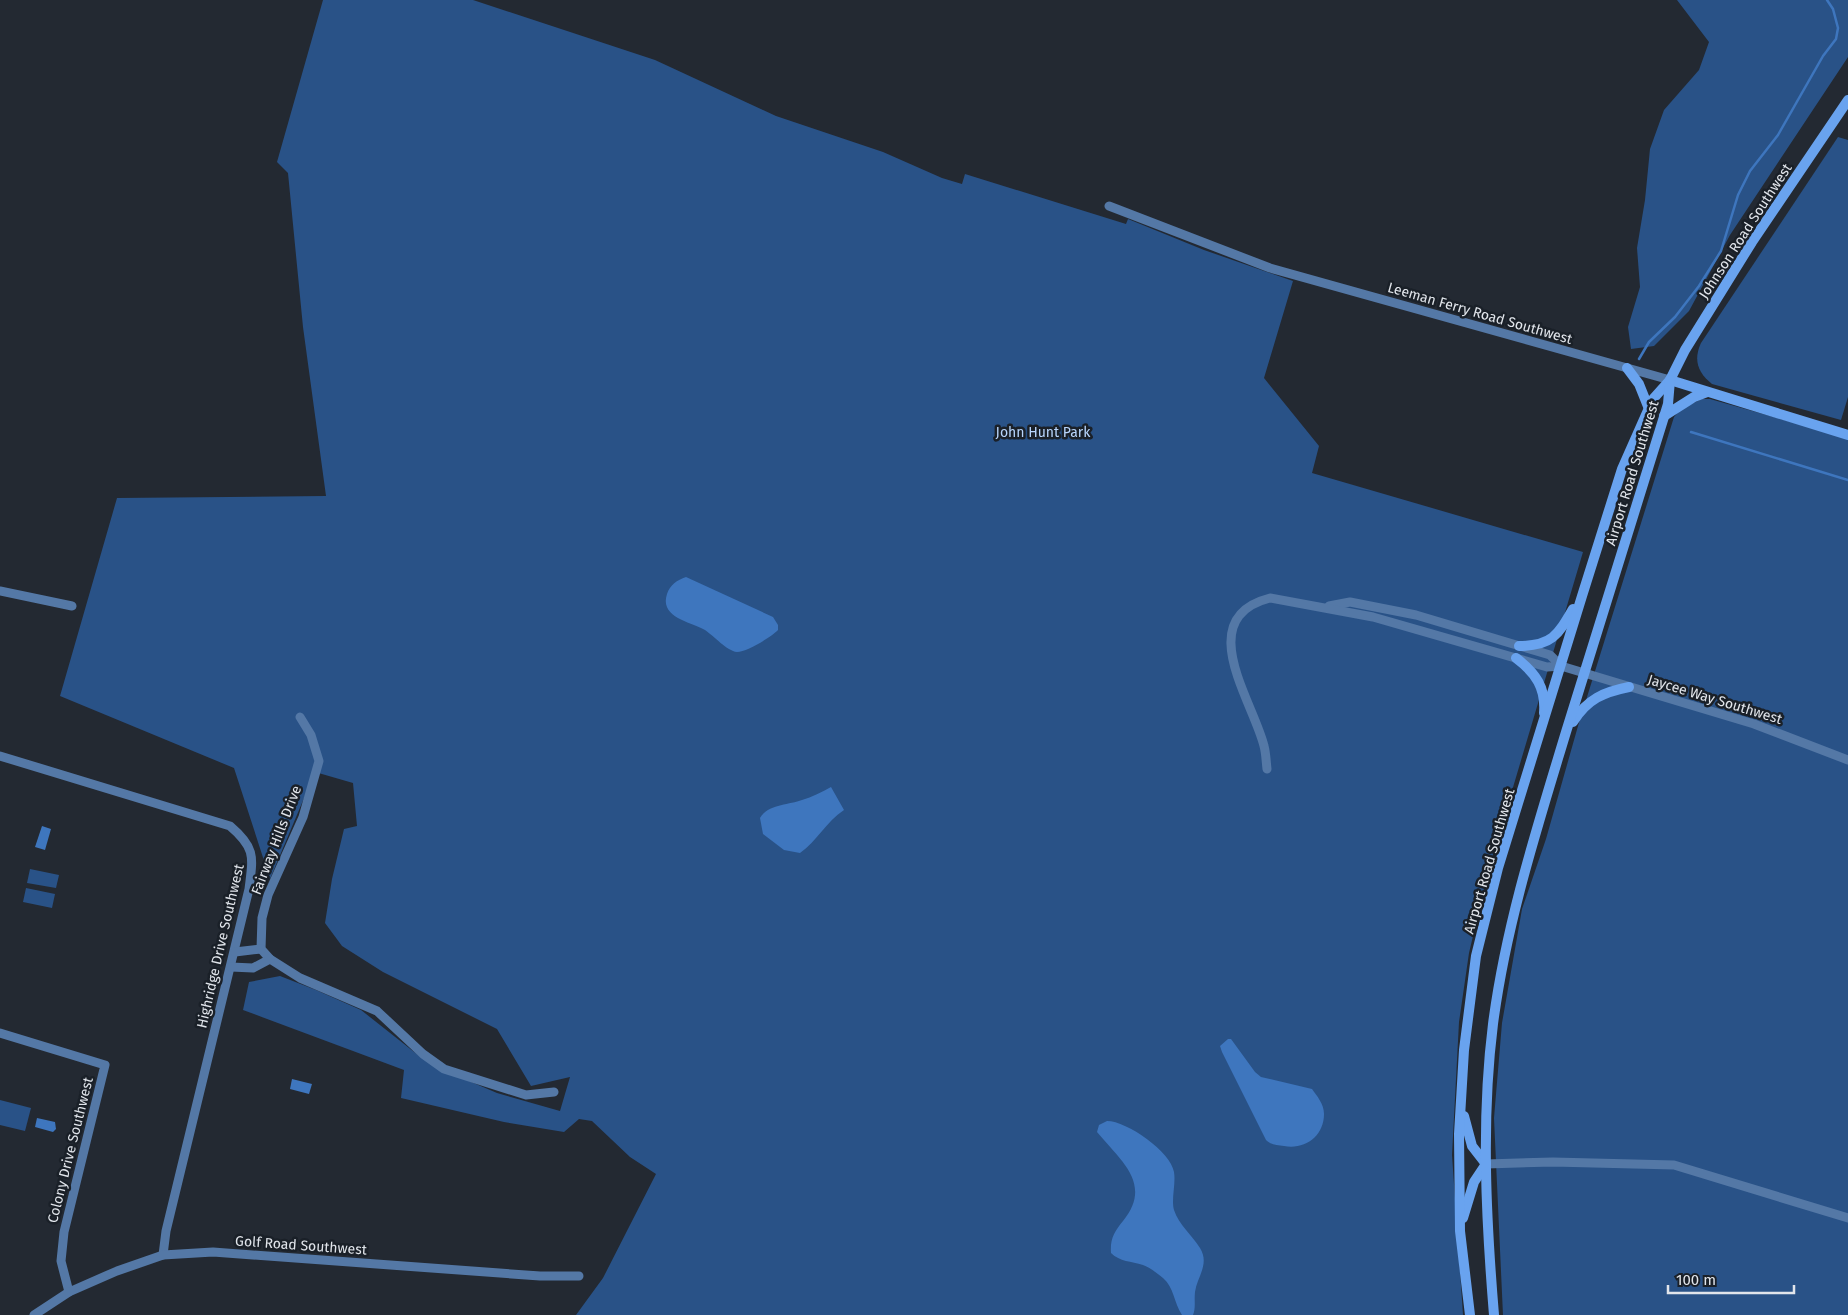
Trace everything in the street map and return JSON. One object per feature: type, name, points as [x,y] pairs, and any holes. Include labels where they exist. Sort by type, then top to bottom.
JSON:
[{"type":"street","name":"Johnson Road Southwest","points":[[1670,380],[1685,350],[1739,263],[1848,100]]},
{"type":"street","name":"Leeman Ferry Road Southwest","points":[[1109,206],[1270,268],[1670,380],[1848,436]]},
{"type":"street","points":[[1627,368],[1638,384],[1649,409]]},
{"type":"street","name":"Airport Road Southwest","points":[[1470,1315],[1460,1231],[1461,1104],[1464,1050],[1476,956],[1498,868],[1622,469],[1654,399],[1670,380]]},
{"type":"street","name":"Airport Road Southwest","points":[[1494,1315],[1488,1247],[1486,1164],[1488,1066],[1503,964],[1526,865],[1668,404],[1670,380]]},
{"type":"street","points":[[1664,416],[1694,397],[1707,392]]},
{"type":"street","points":[[0,591],[72,606]]},
{"type":"street","points":[[1519,646],[1533,646],[1554,638],[1562,630],[1582,596]]},
{"type":"street","points":[[1267,769],[1264,746],[1231,658],[1232,637],[1237,620],[1248,608],[1259,601],[1270,598],[1326,607],[1406,625],[1546,667],[1561,666]]},
{"type":"street","points":[[1326,607],[1350,602],[1388,610],[1550,655],[1561,666]]},
{"type":"street","points":[[1516,658],[1528,667],[1539,681],[1543,694],[1542,728]]},
{"type":"street","name":"Jaycee Way Southwest","points":[[1561,666],[1763,727],[1848,760]]},
{"type":"street","points":[[1566,734],[1586,704],[1600,694],[1629,687]]},
{"type":"street","name":"Fairway Hills Drive","points":[[261,948],[262,918],[268,895],[302,817],[319,760],[311,735],[300,717]]},
{"type":"street","name":"Highridge Drive Southwest","points":[[0,756],[230,826],[246,840],[253,860],[249,889],[235,952],[166,1231],[163,1255]]},
{"type":"street","points":[[235,952],[261,948],[270,959],[300,978],[377,1011],[423,1054],[444,1069],[526,1095],[554,1092]]},
{"type":"street","points":[[231,967],[253,968],[270,959]]},
{"type":"street","name":"Colony Drive Southwest","points":[[0,1034],[105,1065],[64,1232],[61,1261],[69,1292]]},
{"type":"street","points":[[1461,1104],[1472,1146],[1486,1164]]},
{"type":"street","points":[[1486,1164],[1553,1162],[1674,1165],[1848,1218]]},
{"type":"street","points":[[1460,1231],[1474,1182],[1486,1164]]},
{"type":"street","name":"Golf Road Southwest","points":[[34,1315],[69,1292],[117,1270],[163,1255],[214,1252],[540,1276],[579,1276]]},
{"type":"green space","name":"John Hunt Park","points":[[323,0],[473,0],[655,60],[776,116],[883,152],[942,178],[962,184],[965,174],[1126,224],[1128,219],[1204,250],[1293,281],[1264,378],[1319,446],[1312,473],[1583,552],[1489,868],[1469,953],[1459,1022],[1452,1155],[1463,1315],[576,1315],[603,1278],[656,1174],[630,1157],[592,1121],[579,1119],[564,1132],[504,1122],[401,1098],[404,1070],[243,1010],[249,982],[280,976],[361,1010],[418,1055],[448,1072],[497,1093],[560,1111],[570,1077],[531,1086],[497,1029],[383,972],[342,946],[325,923],[332,879],[344,829],[357,826],[353,783],[315,772],[270,879],[234,768],[60,696],[117,498],[326,496],[303,327],[288,173],[277,162]]},
{"type":"green space","points":[[1677,0],[1848,0],[1848,57],[1730,235],[1689,311],[1654,346],[1631,349],[1628,327],[1640,287],[1637,248],[1645,200],[1650,149],[1664,110],[1699,70],[1709,42]]},
{"type":"green space","points":[[1838,137],[1848,140],[1848,397],[1841,420],[1712,384],[1700,371],[1697,361],[1701,343]]},
{"type":"green space","points":[[1702,399],[1710,399],[1848,438],[1848,1315],[1503,1315],[1494,1118],[1502,1023],[1522,909],[1546,839],[1578,726],[1674,417],[1681,409]]},
{"type":"green space","points":[[30,869],[59,875],[56,888],[27,883]]},
{"type":"green space","points":[[26,888],[55,894],[52,908],[23,902]]},
{"type":"green space","points":[[0,1100],[31,1108],[25,1131],[0,1125]]},
{"type":"shaded area","points":[[686,577],[773,617],[778,625],[778,630],[747,650],[737,652],[729,649],[705,630],[678,618],[668,609],[666,602],[668,591],[674,583]]},
{"type":"shaded area","points":[[831,787],[844,810],[800,853],[784,850],[763,834],[760,818],[768,810],[806,799]]},
{"type":"shaded area","points":[[42,826],[51,829],[45,850],[35,847]]},
{"type":"shaded area","points":[[1228,1039],[1231,1039],[1255,1072],[1261,1077],[1312,1089],[1322,1104],[1324,1114],[1321,1129],[1312,1140],[1292,1147],[1270,1143],[1266,1140],[1222,1052],[1220,1046]]},
{"type":"shaded area","points":[[292,1079],[312,1084],[309,1094],[290,1089]]},
{"type":"shaded area","points":[[37,1118],[55,1122],[56,1129],[53,1132],[35,1127]]},
{"type":"shaded area","points":[[1107,1121],[1125,1126],[1147,1139],[1157,1147],[1171,1164],[1174,1172],[1174,1210],[1179,1220],[1200,1248],[1204,1260],[1196,1286],[1193,1315],[1182,1315],[1172,1290],[1167,1282],[1158,1274],[1145,1266],[1122,1260],[1111,1253],[1113,1236],[1131,1208],[1135,1196],[1134,1184],[1124,1163],[1097,1132],[1099,1125]]},
{"type":"waterway","points":[[1639,359],[1649,342],[1675,317],[1699,286],[1721,251],[1738,195],[1750,171],[1778,135],[1823,56],[1836,39],[1838,28],[1833,9],[1827,0]]},
{"type":"waterway","points":[[1691,432],[1848,480]]}]
